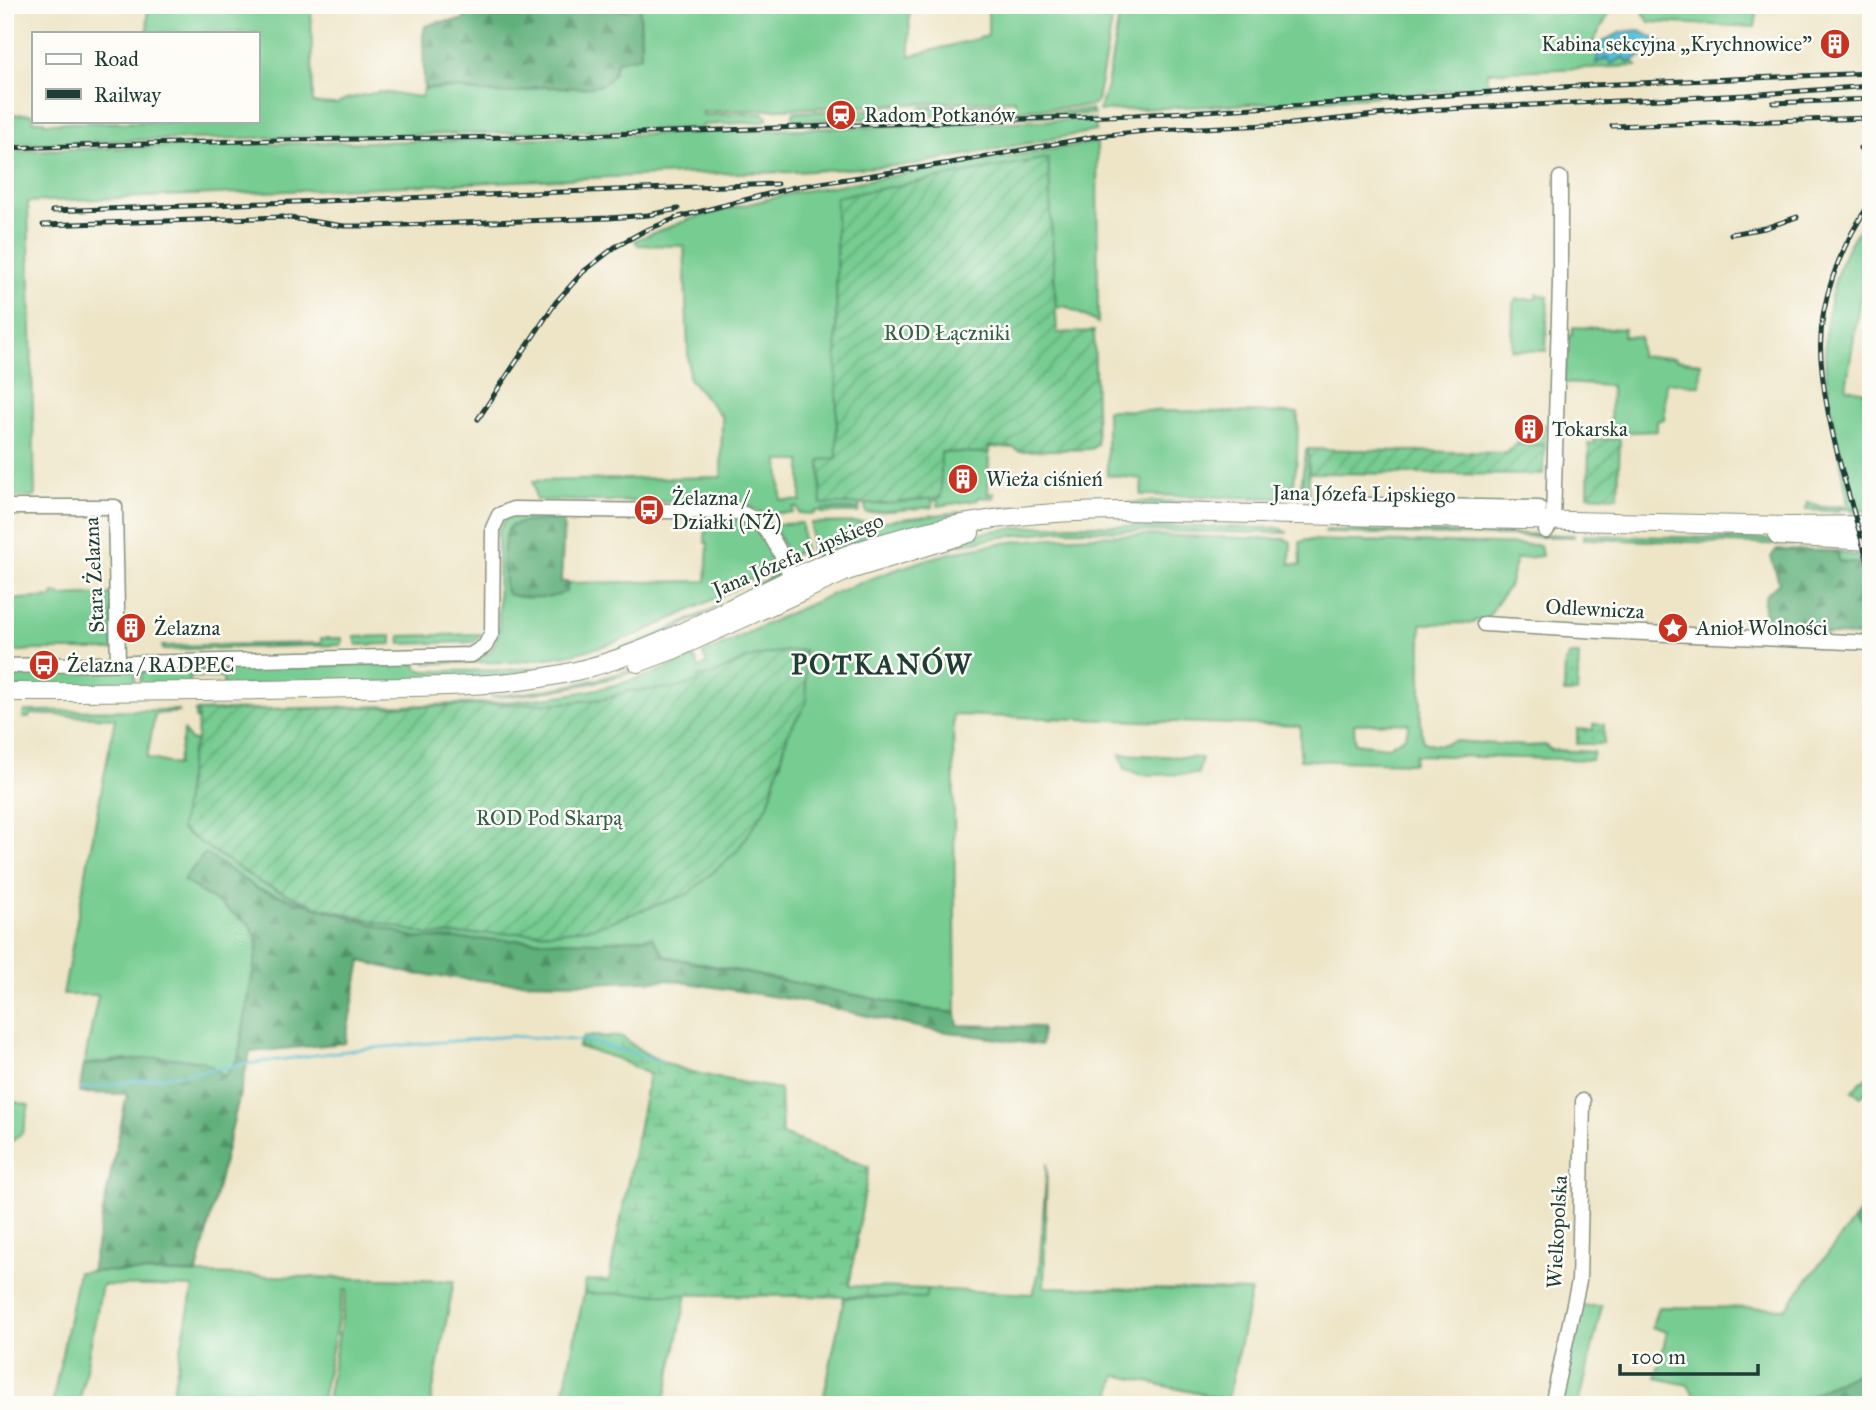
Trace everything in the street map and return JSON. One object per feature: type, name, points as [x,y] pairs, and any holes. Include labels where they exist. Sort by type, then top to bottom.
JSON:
[{"type":"main road","name":"Jana Józefa Lipskiego","points":[[5,702],[452,696],[538,689],[601,675],[666,653],[860,550],[908,534],[1041,513],[1144,512],[1871,541]]},
{"type":"main road","name":"Jana Józefa Lipskiego","points":[[1554,528],[1871,525]]},
{"type":"main road","name":"Jana Józefa Lipskiego","points":[[5,692],[298,690],[474,685],[530,680],[627,656],[795,585]]},
{"type":"street","points":[[1554,528],[1560,178]]},
{"type":"street","points":[[1322,504],[1539,508]]},
{"type":"street","name":"Stara Żelazna","points":[[5,507],[115,507],[118,663]]},
{"type":"street","points":[[5,666],[475,654],[488,643],[492,626],[493,528],[499,515],[513,509],[738,512],[752,518],[768,532],[795,585]]},
{"type":"street","name":"Odlewnicza","points":[[1484,624],[1871,643]]},
{"type":"street","name":"Wielkopolska","points":[[1552,1405],[1579,1281],[1583,1101]]},
{"type":"green space","points":[[147,5],[311,5],[313,103],[337,104],[346,99],[379,92],[421,97],[424,89],[528,91],[613,75],[617,61],[641,56],[640,5],[909,5],[910,56],[988,36],[988,5],[1030,5],[1031,9],[1047,5],[1115,5],[1097,101],[1092,106],[1016,110],[1015,100],[703,112],[703,115],[763,113],[768,118],[764,122],[703,125],[703,129],[5,145],[5,115],[32,114],[32,122],[44,123],[259,122],[259,32],[148,32]]},
{"type":"green space","points":[[465,5],[640,5],[641,56],[617,61],[609,80],[596,86],[534,87],[509,93],[454,88],[424,89],[425,26],[462,20],[466,15]]},
{"type":"green space","points":[[1121,5],[1614,5],[1592,44],[1601,45],[1597,63],[1607,57],[1624,57],[1628,63],[1633,61],[1637,66],[1488,72],[1488,88],[1299,102],[1099,111],[1107,86]]},
{"type":"green space","points":[[1639,5],[1758,5],[1755,27],[1649,22]]},
{"type":"green space","points":[[1004,104],[1009,108],[1007,113],[923,116],[919,113],[921,107]]},
{"type":"green space","points":[[892,109],[895,114],[892,118],[796,121],[792,118],[794,112]]},
{"type":"green space","points":[[1091,110],[1094,114],[1017,117],[1016,113]]},
{"type":"green space","points":[[1095,119],[1096,131],[910,165],[795,172],[682,174],[28,202],[35,497],[17,497],[5,502],[5,151],[478,140]]},
{"type":"green space","points":[[1097,142],[1098,323],[1065,306],[1056,308],[1048,158],[836,197],[837,459],[821,504],[859,504],[860,509],[822,509],[859,510],[859,513],[799,513],[797,507],[793,507],[793,513],[761,513],[747,506],[729,503],[536,500],[533,481],[721,477],[722,417],[689,378],[684,246],[638,245],[635,240],[693,218],[796,192]],"holes":[[[779,461],[801,461],[801,501],[781,500]]]},
{"type":"green space","name":"ROD Łączniki","points":[[1048,158],[1057,333],[1094,331],[1097,445],[1091,449],[1019,451],[1014,448],[989,447],[989,453],[941,452],[941,497],[887,504],[821,504],[820,460],[837,458],[836,197]]},
{"type":"green space","points":[[1871,210],[1871,260],[1866,260],[1846,388],[1871,393],[1871,512],[1859,509],[1857,512],[1855,507],[1852,508],[1853,512],[1850,509],[1806,510],[1807,502],[1820,507],[1848,506],[1826,373],[1826,327],[1840,265]]},
{"type":"green space","points":[[1537,294],[1548,296],[1546,351],[1512,350],[1513,304],[1516,299],[1536,299]]},
{"type":"green space","points":[[1573,327],[1624,329],[1623,336],[1640,337],[1640,356],[1676,358],[1701,363],[1700,386],[1666,382],[1664,419],[1657,421],[1657,431],[1610,433],[1611,386],[1564,383],[1569,336],[1572,335]]},
{"type":"green space","points":[[1107,410],[1298,413],[1297,459],[1292,496],[1275,498],[1141,495],[1142,479],[1107,475]]},
{"type":"green space","points":[[1517,423],[1522,424],[1522,431],[1536,431],[1537,424],[1546,425],[1545,445],[1518,445]]},
{"type":"green space","points":[[1594,439],[1620,439],[1618,497],[1588,495],[1589,444],[1595,444]]},
{"type":"green space","points":[[1514,445],[1545,445],[1543,475],[1309,473],[1308,449],[1506,453]]},
{"type":"green space","points":[[1308,449],[1309,495],[1300,495],[1306,450]]},
{"type":"green space","points":[[941,452],[989,453],[988,494],[994,493],[994,498],[978,497],[978,500],[938,506],[938,500],[932,501],[933,507],[866,513],[865,504],[898,501]]},
{"type":"green space","points":[[1152,501],[1290,505],[1286,509],[1083,507],[868,538],[817,558],[811,550],[811,523],[876,522],[1035,505],[1109,505]]},
{"type":"green space","points":[[564,514],[561,583],[706,581],[706,520],[700,519],[700,515],[729,517],[748,523],[763,537],[777,563],[733,590],[644,632],[607,645],[569,655],[519,662],[425,663],[475,660],[489,653],[499,629],[498,532],[505,519],[512,516]]},
{"type":"green space","points":[[564,519],[561,582],[568,582],[567,591],[538,598],[508,594],[505,590],[503,557],[510,526],[524,522]]},
{"type":"green space","points":[[802,523],[804,550],[788,557],[775,528],[779,524]]},
{"type":"green space","points":[[1071,525],[1278,528],[1288,533],[1063,530],[951,546],[963,539],[992,531]]},
{"type":"green space","points":[[1326,530],[1574,535],[1574,537],[1325,533]]},
{"type":"green space","points":[[1138,535],[1285,539],[1291,542],[1290,564],[1301,565],[1300,542],[1306,540],[1540,545],[1542,556],[1516,559],[1509,587],[1485,621],[1421,624],[1423,742],[1440,745],[1455,741],[1545,745],[1551,750],[1594,752],[1592,760],[1415,755],[1414,763],[1300,760],[1300,726],[953,715],[956,1013],[665,956],[652,937],[601,942],[417,938],[258,889],[205,854],[184,880],[250,925],[258,944],[238,1058],[225,1076],[203,1061],[117,1060],[84,1065],[98,995],[63,995],[115,718],[30,714],[29,718],[23,718],[25,711],[179,710],[155,714],[147,758],[177,765],[184,731],[190,740],[197,741],[191,753],[181,830],[261,883],[316,906],[428,935],[559,932],[595,927],[780,766],[788,733],[806,702],[804,650],[756,656],[699,677],[699,682],[677,688],[629,691],[605,699],[564,703],[199,711],[198,719],[195,719],[195,711],[474,703],[585,691],[658,672],[694,657],[699,668],[707,664],[703,654],[825,598],[919,562],[998,544]],"holes":[[[1409,723],[1406,736],[1388,747],[1355,743],[1354,724]]]},
{"type":"green space","points":[[1584,535],[1762,539],[1834,546],[1584,539]]},
{"type":"green space","points":[[1776,550],[1838,551],[1838,561],[1865,564],[1871,605],[1871,637],[1773,632],[1766,619],[1764,603],[1767,594],[1779,582],[1771,557]]},
{"type":"green space","points":[[1838,551],[1860,557],[1861,554],[1870,555],[1871,605],[1865,564],[1838,561]]},
{"type":"green space","points":[[779,572],[777,578],[633,650],[497,680],[223,687],[223,678],[190,677],[190,687],[140,688],[141,671],[188,671],[189,668],[415,663],[418,669],[424,671],[501,670],[547,666],[606,652],[667,630]]},
{"type":"green space","points":[[54,593],[60,596],[112,594],[113,650],[31,650],[5,653],[5,600],[53,597]]},
{"type":"green space","points":[[481,634],[474,642],[401,644],[400,636]]},
{"type":"green space","points":[[392,636],[392,644],[357,645],[355,637]]},
{"type":"green space","points":[[321,638],[342,638],[342,645],[163,650],[162,646],[321,643]]},
{"type":"green space","name":"ROD Pod Skarpą","points":[[804,650],[807,702],[788,733],[768,805],[737,851],[688,894],[595,927],[559,932],[428,935],[316,906],[261,883],[181,829],[191,753],[197,740],[198,711],[564,703],[605,699],[629,691],[677,688],[698,682],[698,677],[718,672],[756,656]]},
{"type":"green space","points":[[1570,655],[1579,655],[1577,693],[1564,693],[1565,662]]},
{"type":"green space","points":[[666,662],[579,686],[490,697],[571,685]]},
{"type":"green space","points":[[136,669],[134,688],[5,688],[5,672]]},
{"type":"green space","points":[[1593,724],[1604,724],[1604,744],[1577,744],[1577,729],[1593,730]]},
{"type":"green space","points":[[1120,754],[1202,758],[1198,774],[1141,775],[1125,769]]},
{"type":"green space","points":[[205,853],[258,889],[417,938],[601,942],[652,937],[666,957],[956,1013],[958,1025],[1042,1027],[1041,1045],[926,1029],[796,1000],[669,980],[499,982],[413,974],[361,961],[345,1043],[250,1052],[197,1273],[91,1271],[127,1094],[79,1093],[84,1065],[162,1057],[203,1061],[225,1076],[238,1058],[258,944],[250,925],[183,880]]},
{"type":"green space","points":[[584,1036],[623,1037],[657,1059],[677,1067],[718,1078],[780,1089],[782,1134],[869,1167],[849,1286],[927,1289],[925,1298],[584,1293],[585,1281],[609,1280],[649,1074],[616,1058],[578,1047]]},
{"type":"green space","points":[[1871,1072],[1871,1086],[1861,1096],[1852,1091]]},
{"type":"green space","points":[[5,1100],[29,1105],[23,1132],[5,1147]]},
{"type":"green space","points":[[1047,1163],[1044,1287],[1251,1291],[1228,1400],[1116,1375],[1109,1405],[822,1405],[844,1298],[925,1298],[927,1289],[1033,1294],[1039,1272]]},
{"type":"green space","points":[[1871,1198],[1871,1239],[1853,1221]]},
{"type":"green space","points":[[1853,1221],[1871,1239],[1871,1367],[1822,1389],[1797,1405],[1700,1405],[1688,1385],[1656,1378],[1667,1332],[1652,1327],[1658,1307],[1786,1308]]},
{"type":"green space","points":[[78,1272],[454,1281],[430,1405],[326,1405],[347,1289],[344,1289],[321,1405],[170,1405],[193,1287],[102,1285],[79,1405],[52,1405]]},
{"type":"green space","points":[[584,1293],[687,1294],[664,1405],[561,1405]]},
{"type":"green space","points":[[1581,1306],[1602,1306],[1579,1405],[1559,1405]]},
{"type":"green space","points":[[1871,1367],[1871,1384],[1847,1405],[1797,1405],[1822,1389]]},
{"type":"water","points":[[1638,30],[1665,44],[1628,63],[1624,57],[1611,64],[1607,58],[1596,63],[1603,41],[1622,32]]},
{"type":"waterway","points":[[82,1089],[362,1049],[511,1036],[587,1041],[660,1061]]},
{"type":"railway","points":[[5,148],[279,140],[528,137],[1135,115],[1593,85],[1871,73]]},
{"type":"railway","points":[[478,419],[556,302],[583,272],[615,247],[644,231],[679,217],[795,187],[951,163],[1098,136],[1155,130],[1291,124],[1423,110],[1747,95],[1871,86]]},
{"type":"railway","points":[[1773,103],[1871,99]]},
{"type":"railway","points":[[1612,126],[1871,118]]},
{"type":"railway","points":[[1860,148],[1871,145]]},
{"type":"railway","points":[[52,211],[777,184]]},
{"type":"railway","points":[[1871,202],[1850,237],[1833,277],[1821,339],[1828,414],[1871,574]]},
{"type":"railway","points":[[43,225],[283,217],[344,226],[373,226],[609,218],[678,209]]},
{"type":"railway","points":[[1731,234],[1765,228],[1797,217]]},
{"type":"place","name":"Kabina sekcyjna „Krychnowice”","points":[[1835,44]]},
{"type":"place","name":"Radom Potkanów","points":[[841,115]]},
{"type":"place","name":"Tokarska","points":[[1529,429]]},
{"type":"place","name":"Wieża ciśnień","points":[[963,479]]},
{"type":"place","name":"Żelazna / Działki (NŻ)","points":[[649,510]]},
{"type":"place","name":"Żelazna","points":[[131,628]]},
{"type":"place","name":"Anioł Wolności","points":[[1673,628]]},
{"type":"place","name":"Żelazna / RADPEC","points":[[44,665]]},
{"type":"district","name":"POTKANÓW","points":[[882,664]]}]
